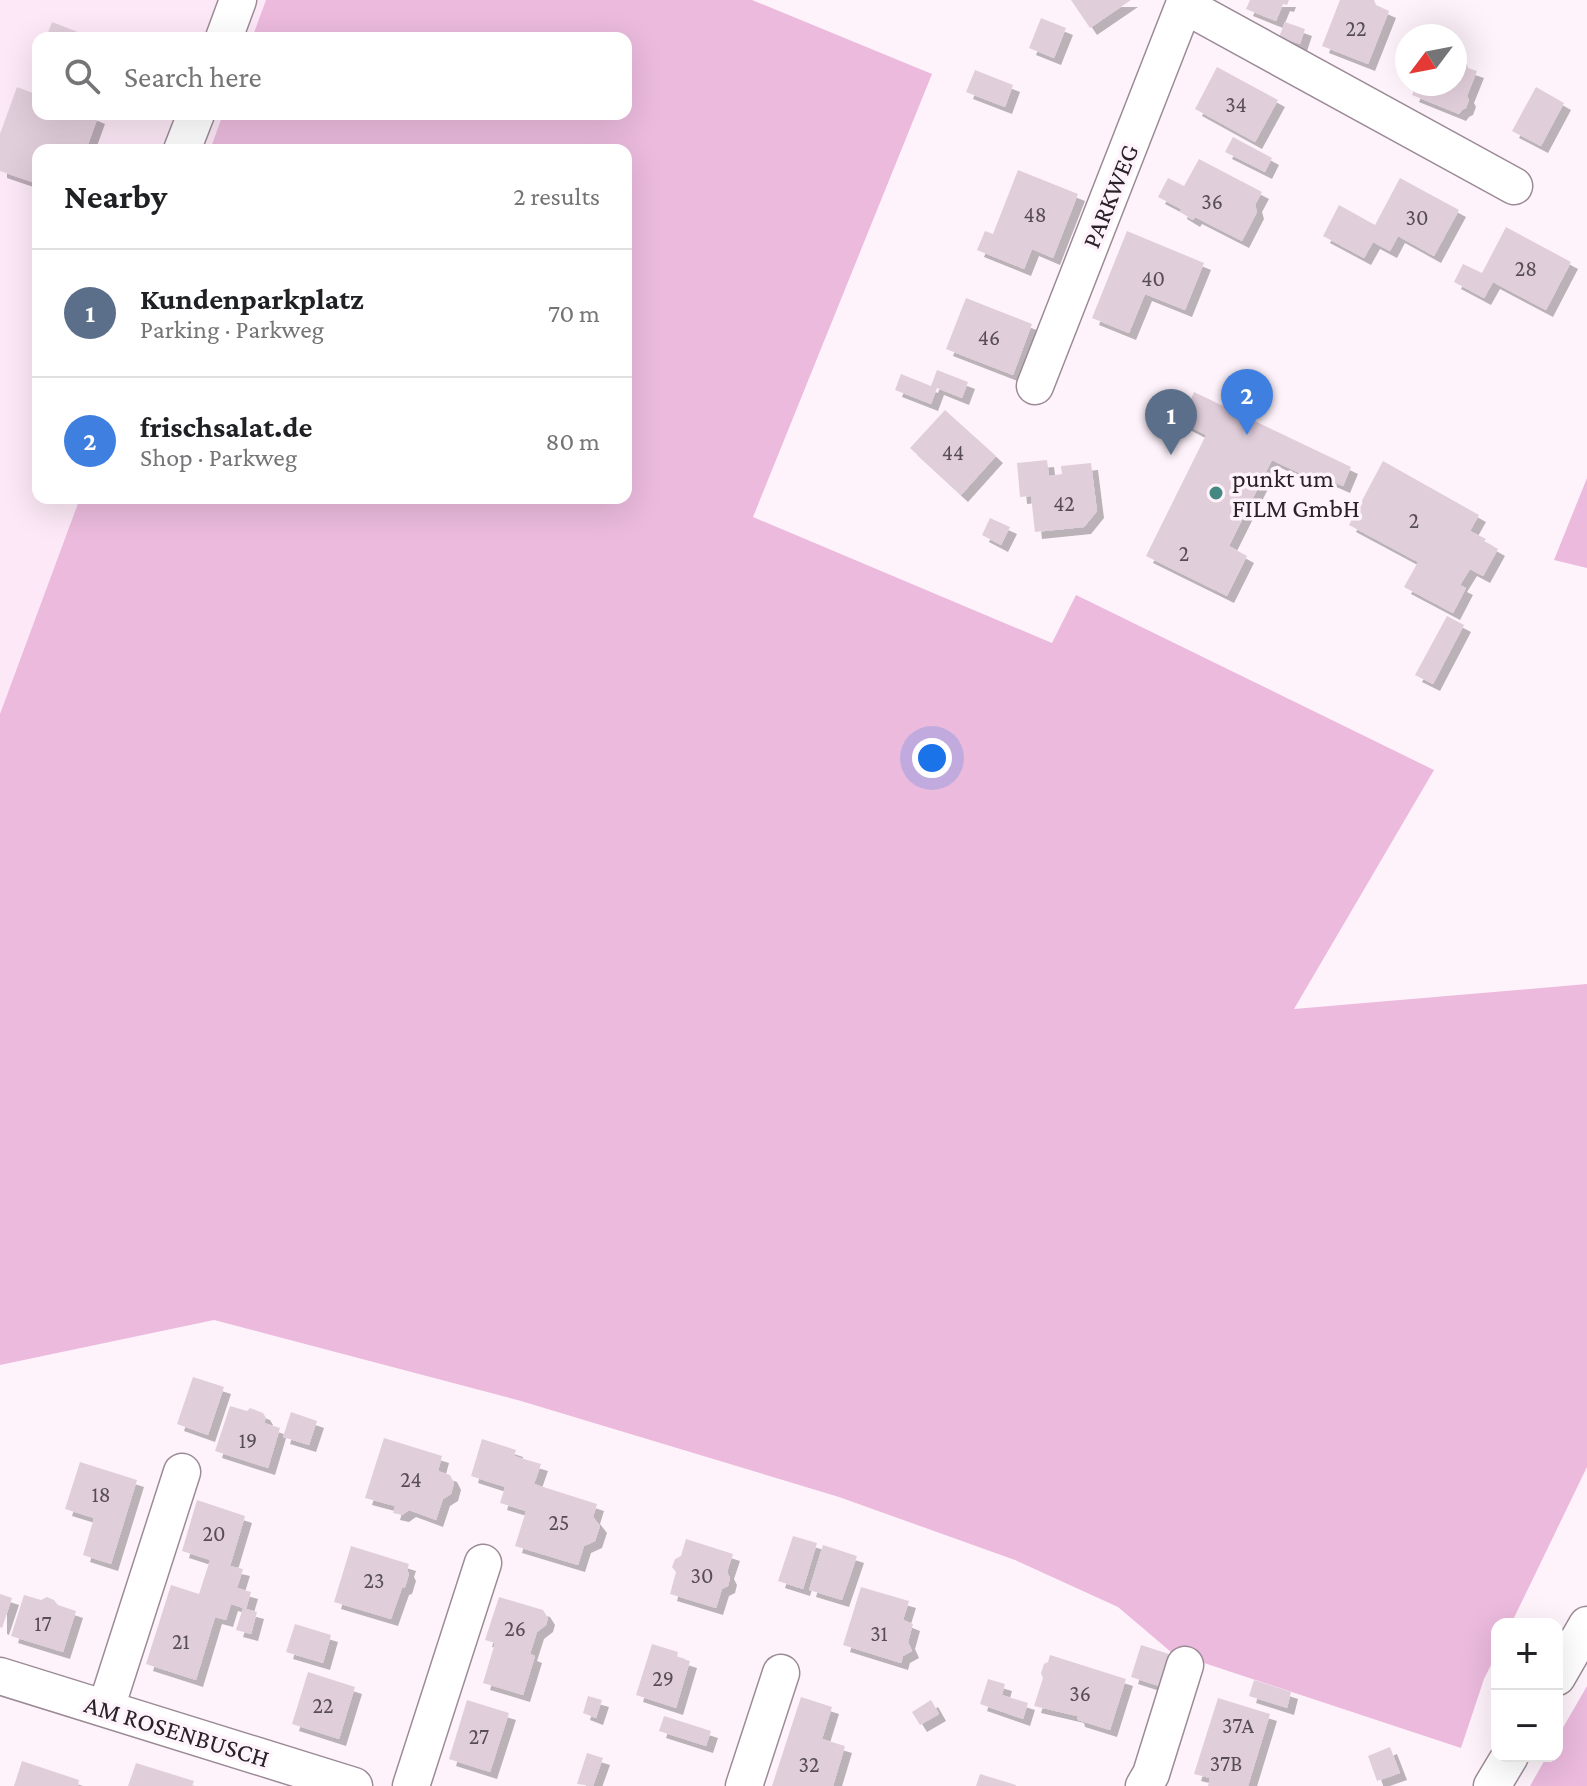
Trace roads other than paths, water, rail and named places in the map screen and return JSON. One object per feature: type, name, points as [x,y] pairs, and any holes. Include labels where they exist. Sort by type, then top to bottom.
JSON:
[{"type":"street","points":[[226,32],[238,0]]},
{"type":"street","name":"PARKWEG","points":[[1035,386],[1185,3],[1514,186]]},
{"type":"street","points":[[184,144],[194,120]]},
{"type":"street","points":[[106,1708],[182,1472]]},
{"type":"street","points":[[411,1786],[483,1563]]},
{"type":"street","points":[[1144,1786],[1151,1774],[1185,1665]]},
{"type":"street","points":[[744,1786],[781,1673]]},
{"type":"street","name":"AM ROSENBUSCH","points":[[0,1676],[354,1786]]},
{"type":"street","points":[[1492,1786],[1506,1762]]},
{"type":"place","name":"frischsalat.de","points":[[1247,435]]},
{"type":"place","name":"Kundenparkplatz","points":[[1171,455]]},
{"type":"place","name":"punkt um FILM GmbH","points":[[1216,493]]}]
